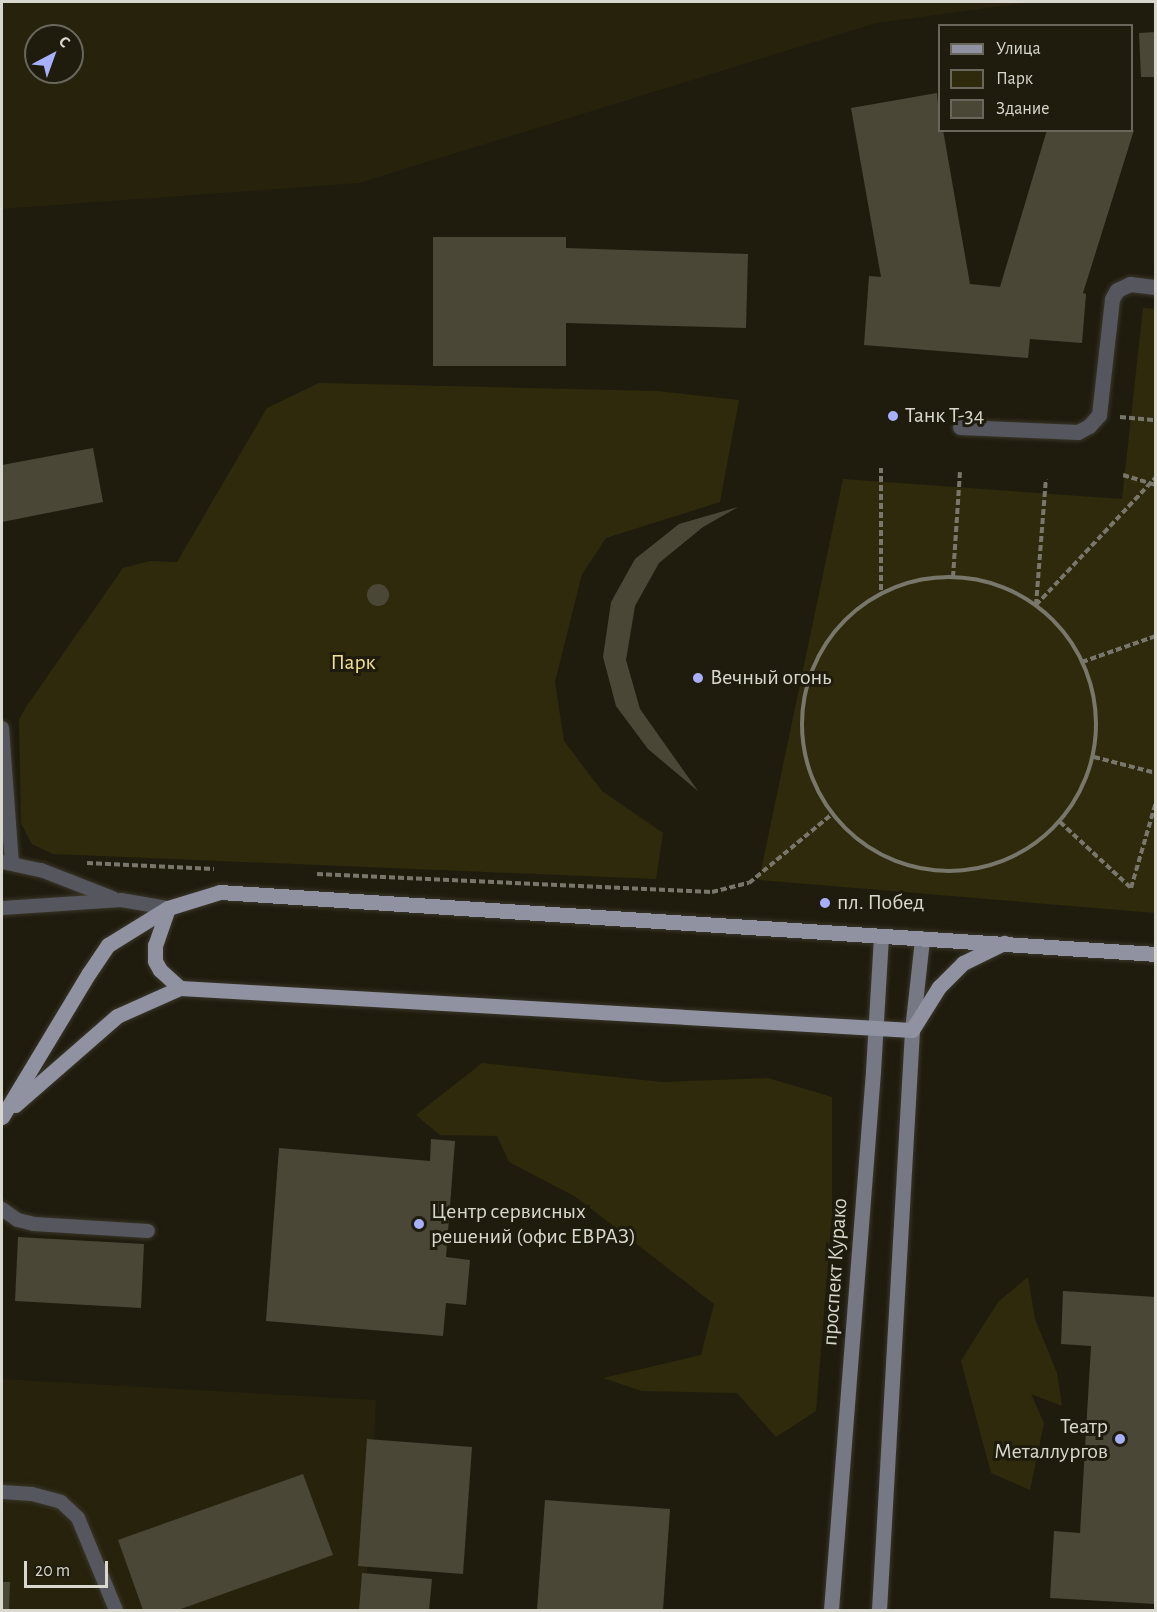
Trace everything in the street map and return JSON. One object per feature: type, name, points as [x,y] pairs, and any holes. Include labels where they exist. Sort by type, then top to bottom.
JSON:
[{"type":"main road","points":[[2,1116],[88,973],[108,945],[168,908],[220,892],[1155,954]]},
{"type":"main road","points":[[168,908],[155,945],[156,961],[160,970],[180,988]]},
{"type":"main road","name":"проспект Курако","points":[[831,1611],[873,1071],[881,937]]},
{"type":"main road","points":[[879,1611],[912,1030],[922,939]]},
{"type":"main road","points":[[912,1030],[939,987],[963,963],[1005,943]]},
{"type":"main road","points":[[2,1116],[117,1016],[180,988],[912,1030]]},
{"type":"street","points":[[960,428],[1078,432],[1089,426],[1099,415],[1112,299],[1117,290],[1130,284],[1155,287]]},
{"type":"lane","points":[[2,728],[7,863],[41,870],[121,900],[168,908]]},
{"type":"lane","points":[[2,908],[121,900]]},
{"type":"lane","points":[[2,1209],[18,1220],[33,1224],[148,1231]]},
{"type":"lane","points":[[2,1492],[32,1494],[61,1502],[78,1518],[116,1611]]},
{"type":"path","points":[[1099,415],[1155,420]]},
{"type":"path","points":[[881,468],[881,590]]},
{"type":"path","points":[[953,577],[960,472]]},
{"type":"path","points":[[1123,475],[1155,484]]},
{"type":"path","points":[[1036,605],[1155,477]]},
{"type":"path","points":[[1036,605],[1046,479]]},
{"type":"path","points":[[953,577],[983,581],[1011,590],[1036,605],[1060,627],[1082,662],[1091,685],[1097,719],[1094,757],[1075,801],[1060,822],[1027,850],[987,867],[944,872],[902,864],[863,844],[832,814],[810,775],[802,730],[807,686],[825,644],[855,610],[881,590],[923,579],[953,577]]},
{"type":"path","points":[[1082,662],[1155,636]]},
{"type":"path","points":[[1094,757],[1155,772]]},
{"type":"path","points":[[1060,822],[1131,888],[1155,802]]},
{"type":"path","points":[[309,874],[712,892],[749,883],[832,814]]},
{"type":"path","points":[[84,863],[226,870]]},
{"type":"shaded area","points":[[2,2],[1033,2],[876,23],[359,183],[2,209]]},
{"type":"shaded area","points":[[2,1379],[376,1400],[365,1610],[2,1610]]},
{"type":"green space","points":[[1143,308],[1156,309],[1155,913],[759,880],[843,479],[1122,499]]},
{"type":"green space","name":"Парк","points":[[319,383],[656,391],[739,400],[720,502],[606,538],[582,574],[555,682],[564,741],[602,791],[663,833],[656,879],[53,854],[32,844],[21,824],[19,720],[26,707],[123,568],[150,561],[177,562],[267,408]]},
{"type":"green space","points":[[482,1063],[662,1082],[768,1078],[832,1097],[832,1213],[816,1411],[776,1437],[737,1393],[642,1391],[603,1378],[701,1355],[714,1304],[576,1197],[509,1162],[497,1136],[440,1135],[416,1115]]},
{"type":"green space","points":[[1028,1277],[1035,1319],[1057,1373],[1062,1406],[1031,1394],[1044,1423],[1030,1490],[991,1473],[961,1361],[998,1302]]},
{"type":"building","points":[[1156,32],[1156,77],[1141,77],[1139,33]]},
{"type":"building","points":[[937,93],[938,132],[943,132],[970,284],[1000,287],[1046,132],[1133,132],[1134,130],[1083,293],[1086,294],[1082,343],[1030,339],[1028,358],[864,345],[869,276],[881,277],[851,108]]},
{"type":"building","points":[[433,237],[566,237],[566,248],[748,254],[746,328],[566,323],[566,366],[433,366]]},
{"type":"building","points":[[93,448],[103,502],[2,522],[2,465]]},
{"type":"building","points":[[738,507],[703,527],[659,563],[635,606],[626,660],[640,709],[698,791],[648,749],[616,706],[603,657],[611,602],[635,559],[679,524]]},
{"type":"building","points":[[378,584],[386,587],[389,595],[386,603],[378,606],[370,603],[367,595],[370,587]]},
{"type":"building","points":[[431,1139],[455,1141],[446,1257],[470,1260],[466,1305],[446,1303],[443,1336],[266,1321],[279,1148],[430,1161]]},
{"type":"building","points":[[18,1237],[144,1244],[141,1308],[15,1301]]},
{"type":"building","name":"Театр Металлургов","points":[[1063,1291],[1156,1297],[1156,1604],[1050,1598],[1054,1531],[1080,1533],[1091,1346],[1061,1344]]},
{"type":"building","points":[[367,1439],[472,1447],[463,1574],[358,1566]]},
{"type":"building","points":[[303,1474],[333,1555],[178,1610],[143,1610],[118,1540]]},
{"type":"building","points":[[545,1500],[670,1509],[663,1610],[537,1610]]},
{"type":"building","points":[[362,1573],[432,1579],[429,1610],[359,1610]]},
{"type":"building","points":[[2,1582],[10,1582],[9,1610],[2,1610]]},
{"type":"place","name":"Танк Т-34","points":[[893,416]]},
{"type":"place","name":"Вечный огонь","points":[[698,678]]},
{"type":"place","name":"пл. Побед","points":[[825,903]]},
{"type":"place","name":"Центр сервисных решений (офис ЕВРАЗ)","points":[[419,1224]]},
{"type":"place","name":"Театр Металлургов","points":[[1120,1439]]}]
